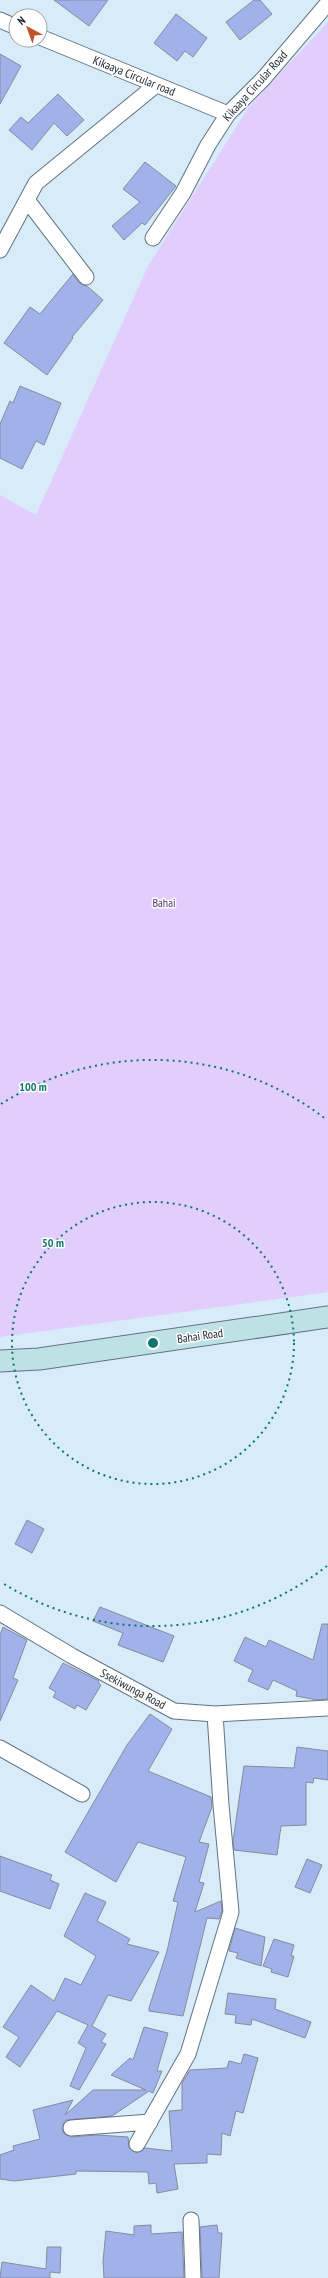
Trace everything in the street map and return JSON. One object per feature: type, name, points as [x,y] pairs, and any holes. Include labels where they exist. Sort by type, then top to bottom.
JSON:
[{"type":"street","name":"Kikaaya Circular Road","points":[[153,238],[183,193],[208,146],[228,114],[264,78],[328,3]]},
{"type":"street","name":"Kikaaya Circular road","points":[[48,40],[228,114]]},
{"type":"street","points":[[0,250],[36,183],[156,85]]},
{"type":"street","points":[[27,200],[86,277]]},
{"type":"street","name":"Bahai Road","points":[[0,1361],[46,1358],[328,1317]]},
{"type":"street","name":"Ssekiwunga Road","points":[[0,1613],[72,1656],[174,1711],[215,1714],[328,1708]]},
{"type":"street","points":[[137,2144],[188,2054],[231,1912],[221,1805],[215,1714]]},
{"type":"street","points":[[0,1748],[82,1794]]},
{"type":"street","points":[[71,2128],[150,2122]]},
{"type":"street","points":[[191,2220],[193,2278]]},
{"type":"green space","name":"Bahai","points":[[328,22],[328,1292],[0,1337],[0,495],[36,515],[148,266],[249,107]]},
{"type":"building","points":[[54,0],[108,0],[89,26]]},
{"type":"building","points":[[254,0],[260,0],[272,14],[240,40],[226,22]]},
{"type":"building","points":[[176,14],[207,38],[193,57],[185,51],[177,61],[154,43]]},
{"type":"building","points":[[0,54],[21,66],[0,104]]},
{"type":"building","points":[[58,94],[84,120],[67,136],[54,123],[32,150],[9,130],[21,117],[28,123]]},
{"type":"building","points":[[145,162],[176,186],[145,225],[142,223],[124,240],[112,226],[140,202],[123,189]]},
{"type":"building","points":[[73,274],[79,283],[87,286],[103,300],[72,337],[73,338],[47,375],[4,343],[30,307],[40,314]]},
{"type":"building","points":[[20,386],[61,403],[44,445],[36,441],[22,469],[0,458],[0,424],[10,401],[13,403]]},
{"type":"building","points":[[27,1520],[44,1529],[32,1553],[15,1544]]},
{"type":"building","points":[[100,1607],[174,1636],[163,1662],[118,1645],[123,1633],[93,1621]]},
{"type":"building","points":[[322,1624],[328,1624],[328,1699],[317,1700],[296,1696],[297,1691],[273,1680],[268,1690],[248,1681],[253,1670],[234,1661],[245,1637],[266,1647],[269,1640],[313,1660]]},
{"type":"building","points":[[3,1627],[27,1640],[13,1678],[18,1680],[0,1721],[0,1635]]},
{"type":"building","points":[[63,1663],[99,1681],[98,1683],[101,1685],[86,1710],[77,1705],[75,1709],[53,1697],[56,1692],[49,1688]]},
{"type":"building","points":[[150,1714],[172,1729],[148,1771],[211,1797],[212,1807],[199,1842],[209,1844],[199,1882],[204,1883],[195,1912],[221,1901],[222,1911],[219,1919],[207,1918],[183,2016],[149,2011],[149,2008],[167,1951],[178,1902],[173,1901],[186,1857],[138,1842],[116,1882],[65,1852],[127,1745]]},
{"type":"building","points":[[297,1747],[328,1751],[328,1780],[314,1778],[313,1783],[306,1782],[306,1825],[281,1826],[277,1855],[234,1850],[233,1841],[244,1766],[294,1768]]},
{"type":"building","points":[[0,1856],[52,1875],[50,1880],[59,1884],[50,1909],[0,1891]]},
{"type":"building","points":[[307,1859],[322,1865],[310,1893],[295,1887]]},
{"type":"building","points":[[85,1893],[106,1902],[97,1921],[130,1939],[127,1944],[159,1952],[131,2001],[108,1995],[92,2026],[106,2034],[101,2042],[106,2044],[79,2090],[70,2086],[86,2048],[78,2043],[88,2025],[57,2011],[20,2067],[6,2057],[19,2037],[3,2027],[31,1985],[54,2001],[65,1978],[81,1985],[96,1956],[64,1936]]},
{"type":"building","points":[[235,1928],[265,1937],[261,1966],[236,1958],[238,1953],[229,1951]]},
{"type":"building","points":[[274,1939],[294,1945],[291,1956],[294,1956],[288,1977],[271,1972],[272,1969],[263,1966]]},
{"type":"building","points":[[228,1993],[276,1999],[275,2009],[311,2022],[305,2038],[252,2019],[251,2025],[235,2023],[236,2015],[225,2014]]},
{"type":"building","points":[[144,2027],[168,2033],[157,2071],[162,2071],[153,2093],[149,2091],[112,2116],[66,2120],[63,2124],[63,2133],[71,2137],[97,2135],[128,2137],[129,2148],[137,2153],[145,2148],[172,2151],[169,2111],[182,2110],[182,2083],[190,2070],[227,2068],[229,2061],[241,2064],[244,2054],[258,2058],[243,2113],[236,2111],[230,2136],[222,2133],[221,2155],[207,2154],[207,2163],[174,2164],[178,2189],[157,2193],[156,2183],[149,2184],[148,2172],[76,2171],[76,2174],[14,2181],[0,2179],[0,2155],[14,2150],[13,2146],[40,2139],[33,2110],[73,2100],[65,2115],[93,2090],[146,2090],[111,2075],[130,2058],[133,2060]]},
{"type":"building","points":[[151,2225],[151,2234],[182,2232],[184,2278],[104,2278],[103,2261],[106,2231],[134,2235],[134,2226]]},
{"type":"building","points":[[217,2225],[218,2233],[222,2233],[219,2278],[202,2278],[200,2227]]},
{"type":"building","points":[[47,2247],[61,2247],[60,2273],[50,2272],[50,2278],[0,2278],[2,2262],[46,2269]]}]
